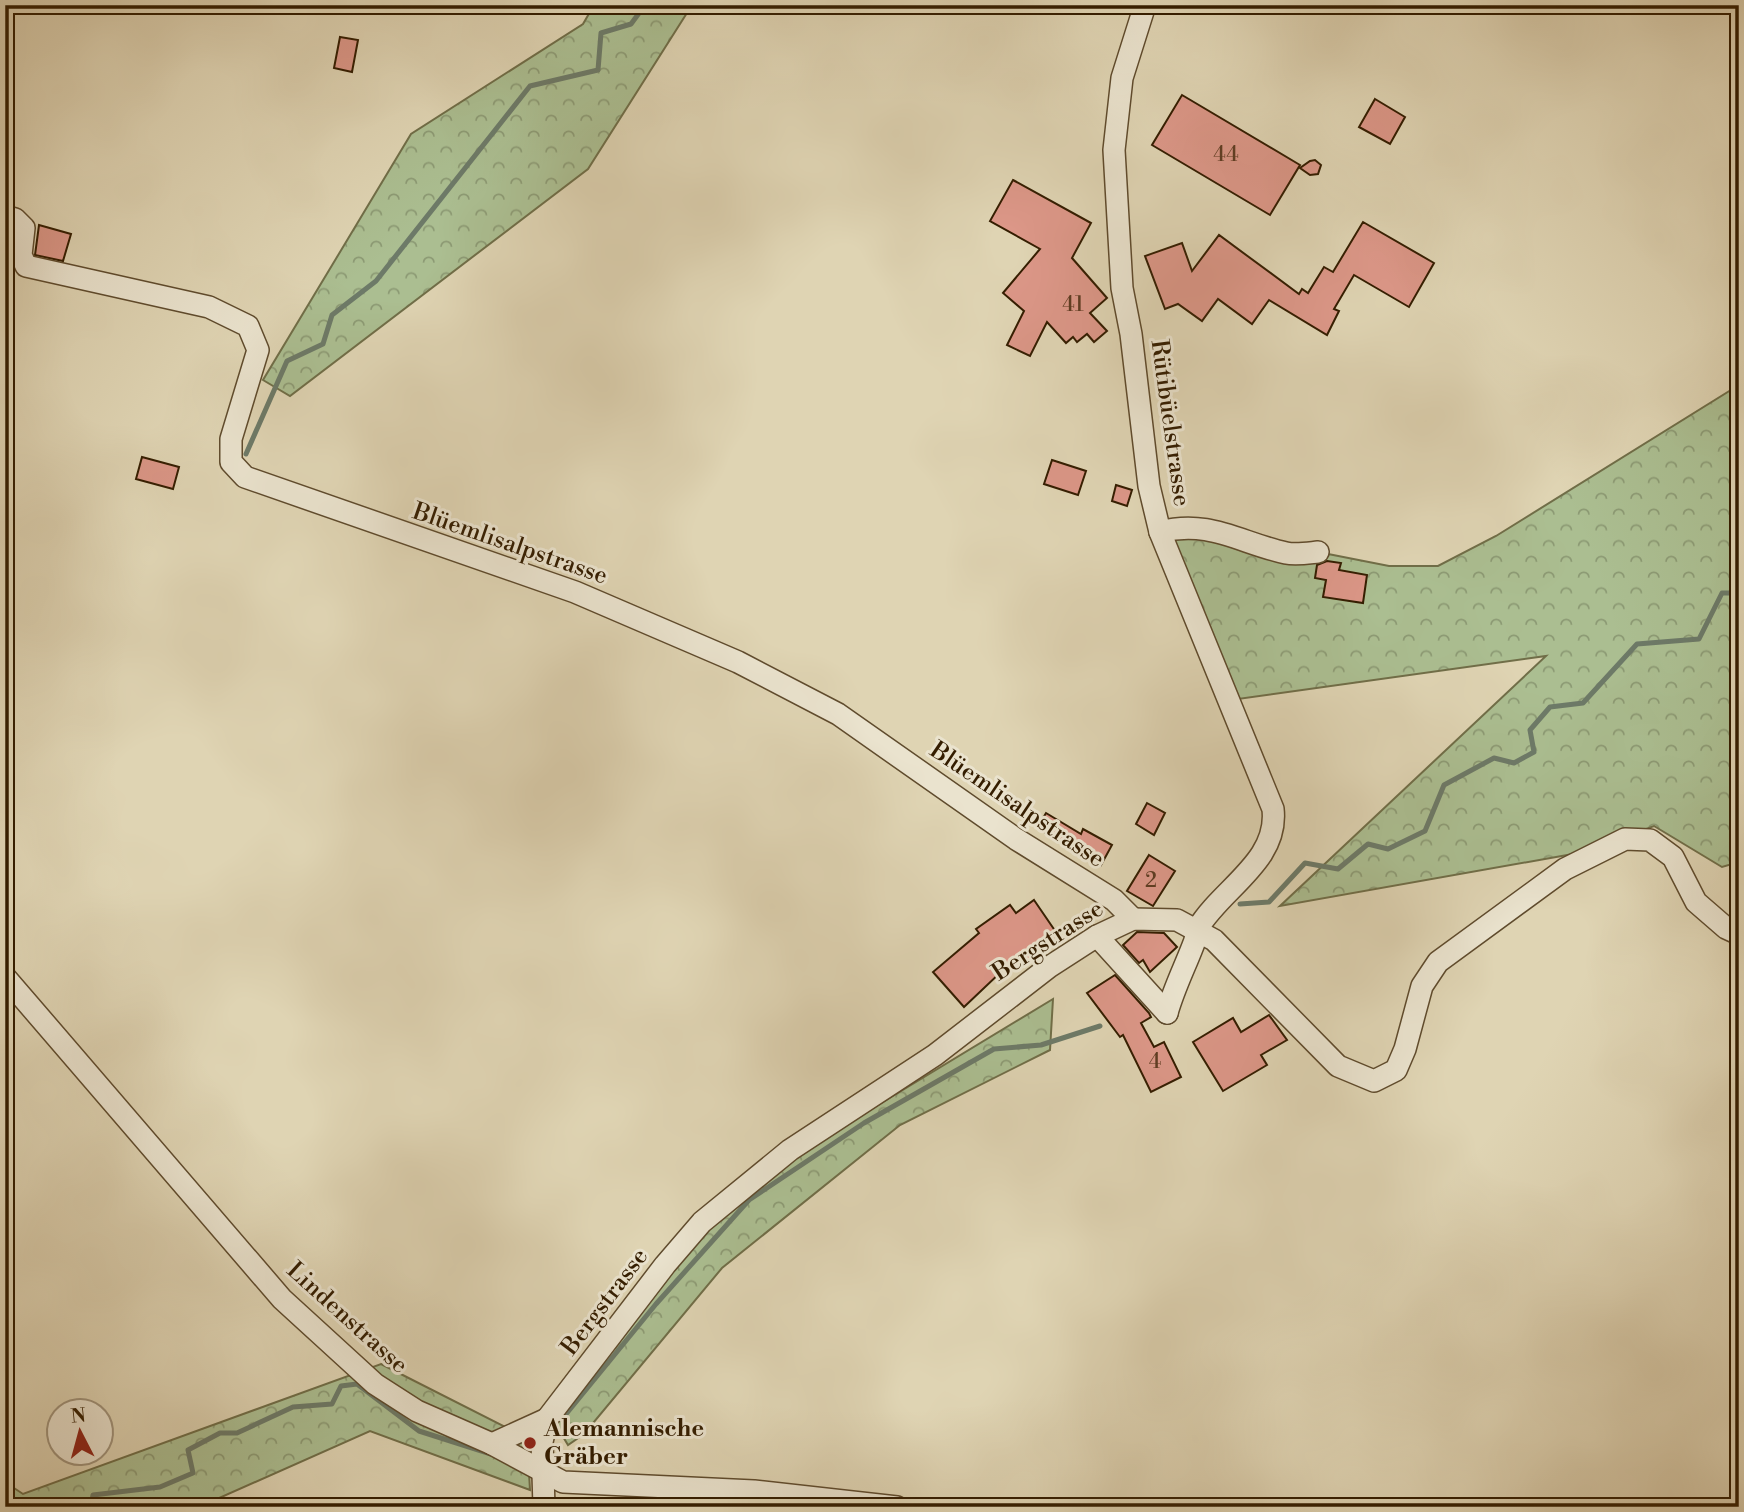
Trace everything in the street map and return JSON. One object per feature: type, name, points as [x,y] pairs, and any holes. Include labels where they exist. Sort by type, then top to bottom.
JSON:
[{"type":"street","name":"Rütibüelstrasse","points":[[1145,5],[1122,78],[1114,150],[1122,288],[1131,334],[1149,486],[1160,532],[1231,699],[1273,809],[1275,825],[1271,839],[1253,864],[1198,929]]},
{"type":"street","name":"Blüemlisalpstrasse","points":[[5,216],[15,219],[24,228],[21,255],[26,265],[209,307],[248,326],[258,350],[231,439],[232,462],[245,477],[575,592],[738,662],[838,714],[1016,839],[1114,900],[1133,919]]},
{"type":"street","points":[[1160,532],[1183,526],[1203,527],[1289,554],[1318,552]]},
{"type":"street","name":"Bergstrasse","points":[[544,1507],[542,1441],[547,1419],[665,1265],[702,1222],[790,1150],[936,1055],[996,1005],[1097,936],[1133,919],[1177,920],[1198,929],[1231,954],[1338,1066],[1374,1081],[1396,1070],[1422,986],[1438,962],[1565,869],[1625,839],[1650,840],[1673,857],[1696,902],[1726,928],[1739,934]]},
{"type":"street","points":[[1097,936],[1167,1013],[1175,984],[1198,929]]},
{"type":"street","name":"Lindenstrasse","points":[[5,977],[282,1299],[375,1384],[417,1411],[492,1444],[563,1482],[754,1491],[897,1507]]},
{"type":"street","points":[[492,1444],[547,1419]]},
{"type":"green space","points":[[594,5],[692,5],[588,169],[290,396],[263,380],[411,134],[583,24]]},
{"type":"green space","points":[[1739,385],[1739,862],[1722,867],[1654,826],[1584,852],[1280,906],[1546,656],[1231,700],[1160,532],[1318,552],[1389,566],[1438,566],[1496,536]]},
{"type":"green space","points":[[1053,999],[1050,1050],[900,1125],[722,1268],[584,1434],[568,1445],[550,1415],[665,1265],[774,1168]]},
{"type":"green space","points":[[381,1364],[527,1438],[530,1490],[370,1431],[199,1507],[5,1507],[5,1482],[23,1494],[100,1466],[116,1466],[116,1460]]},
{"type":"building","points":[[340,37],[358,40],[352,72],[334,68]]},
{"type":"building","points":[[1182,95],[1300,165],[1270,215],[1152,145]]},
{"type":"building","points":[[1375,99],[1405,117],[1390,144],[1359,127]]},
{"type":"building","points":[[1315,160],[1321,165],[1318,174],[1310,175],[1300,168]]},
{"type":"building","points":[[1013,180],[1091,223],[1072,258],[1107,298],[1090,313],[1107,331],[1094,342],[1087,334],[1077,342],[1073,337],[1066,343],[1047,322],[1030,356],[1007,345],[1024,311],[1003,293],[1040,249],[990,221]]},
{"type":"building","points":[[1363,222],[1434,263],[1409,307],[1354,275],[1334,309],[1339,311],[1327,335],[1269,300],[1252,324],[1218,299],[1202,321],[1178,304],[1165,309],[1145,256],[1182,243],[1192,271],[1219,235],[1299,294],[1302,289],[1308,293],[1324,267],[1333,272]]},
{"type":"building","points":[[39,225],[71,234],[63,261],[35,255]]},
{"type":"building","points":[[142,457],[179,467],[173,489],[136,479]]},
{"type":"building","points":[[1052,460],[1086,471],[1078,495],[1044,484]]},
{"type":"building","points":[[1116,485],[1132,490],[1127,506],[1112,501]]},
{"type":"building","points":[[1327,561],[1341,563],[1339,570],[1367,575],[1363,603],[1323,597],[1326,580],[1315,578],[1317,565]]},
{"type":"building","points":[[1147,803],[1165,813],[1154,835],[1136,824]]},
{"type":"building","points":[[1046,813],[1081,834],[1083,829],[1112,845],[1101,865],[1037,828]]},
{"type":"building","points":[[1149,855],[1175,871],[1153,906],[1127,891]]},
{"type":"building","points":[[1034,900],[1060,938],[1007,974],[1004,969],[964,1007],[933,972],[979,933],[976,929],[1010,905],[1016,913]]},
{"type":"building","points":[[1137,932],[1164,933],[1177,947],[1150,972],[1143,960],[1139,963],[1123,945]]},
{"type":"building","points":[[1115,975],[1149,1013],[1151,1017],[1141,1023],[1154,1047],[1164,1042],[1181,1077],[1151,1092],[1123,1035],[1120,1037],[1087,993]]},
{"type":"building","points":[[1269,1015],[1287,1040],[1261,1055],[1267,1065],[1223,1091],[1193,1042],[1233,1018],[1241,1032]]},
{"type":"waterway","points":[[246,454],[287,361],[323,344],[332,315],[376,281],[530,86],[598,70],[601,33],[631,24],[645,5]]},
{"type":"waterway","points":[[1240,904],[1269,902],[1305,863],[1338,869],[1368,844],[1388,849],[1425,831],[1444,785],[1494,758],[1514,763],[1534,752],[1530,730],[1550,707],[1583,703],[1637,644],[1699,639],[1722,593],[1739,593]]},
{"type":"waterway","points":[[562,1419],[656,1304],[749,1200],[864,1123],[994,1049],[1041,1045],[1100,1026]]},
{"type":"waterway","points":[[91,1507],[93,1495],[160,1487],[193,1473],[188,1450],[220,1433],[237,1433],[293,1407],[332,1404],[341,1386],[357,1384],[419,1431],[491,1454]]},
{"type":"place","name":"Alemannische Gräber","points":[[530,1443]]}]
